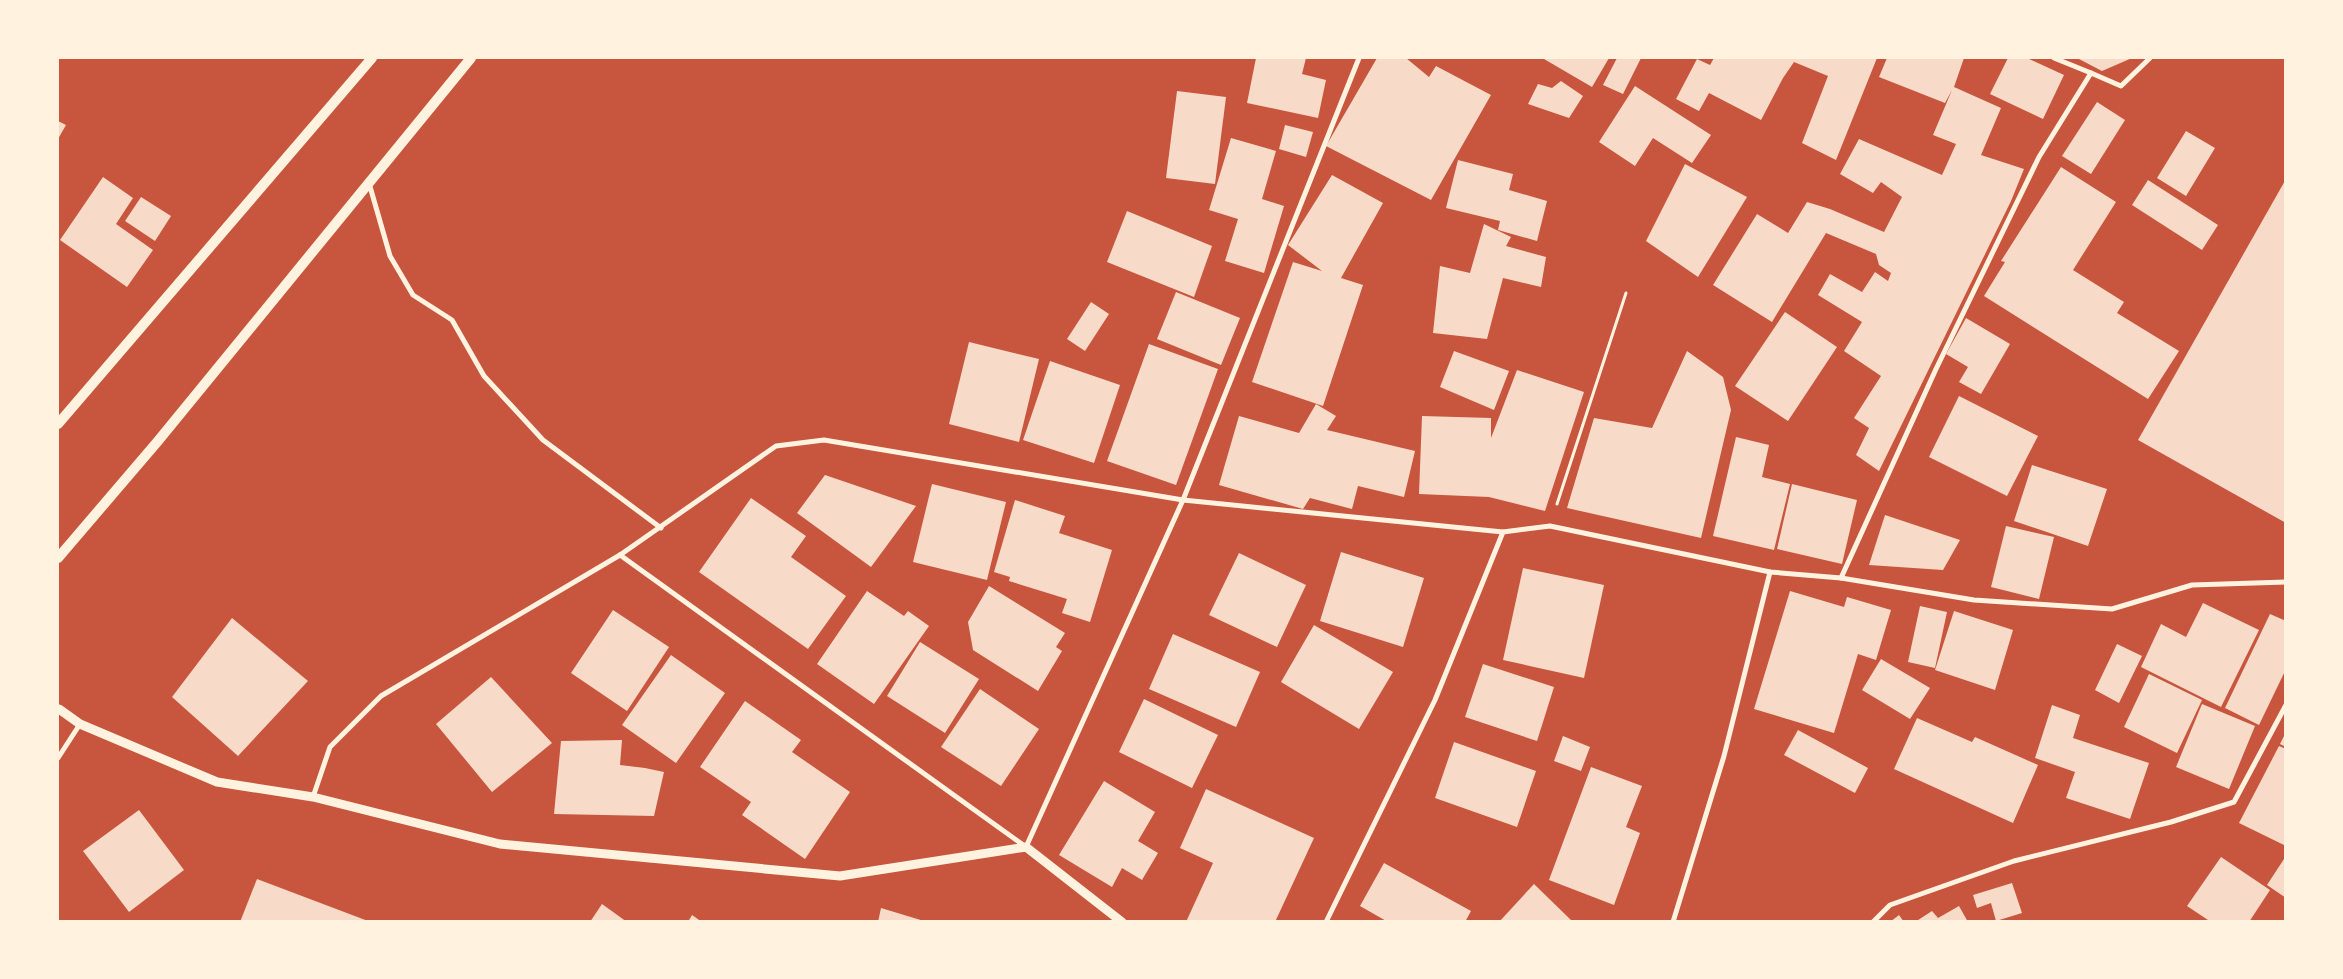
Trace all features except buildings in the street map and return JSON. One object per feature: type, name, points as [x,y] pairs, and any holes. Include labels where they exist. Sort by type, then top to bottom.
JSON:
[{"type":"main road","points":[[58,424],[372,58]]},
{"type":"main road","points":[[58,558],[158,441],[471,58]]},
{"type":"street","points":[[1026,847],[1183,500],[1359,58]]},
{"type":"street","points":[[2054,58],[2121,86],[2150,58]]},
{"type":"street","points":[[1841,578],[1936,369],[2038,157],[2091,74]]},
{"type":"street","points":[[368,183],[390,256],[413,295],[452,320],[484,376],[543,440],[661,528]]},
{"type":"street","points":[[313,797],[330,747],[381,696],[620,555],[776,446],[824,440],[1183,500],[1504,532],[1550,526],[1770,572],[1841,578],[1974,600],[2112,609],[2192,585],[2286,582]]},
{"type":"street","points":[[1326,922],[1435,700],[1504,532]]},
{"type":"street","points":[[620,555],[1026,847],[1122,922]]},
{"type":"street","points":[[1673,922],[1724,756],[1770,572]]},
{"type":"street","points":[[1873,922],[1890,905],[2014,861],[2171,822],[2234,802],[2286,705]]},
{"type":"street","points":[[59,709],[80,724],[217,782],[313,797],[500,844],[840,876],[1026,847]]},
{"type":"street","points":[[58,758],[80,724]]},
{"type":"path","points":[[1550,526],[1626,293]]}]
